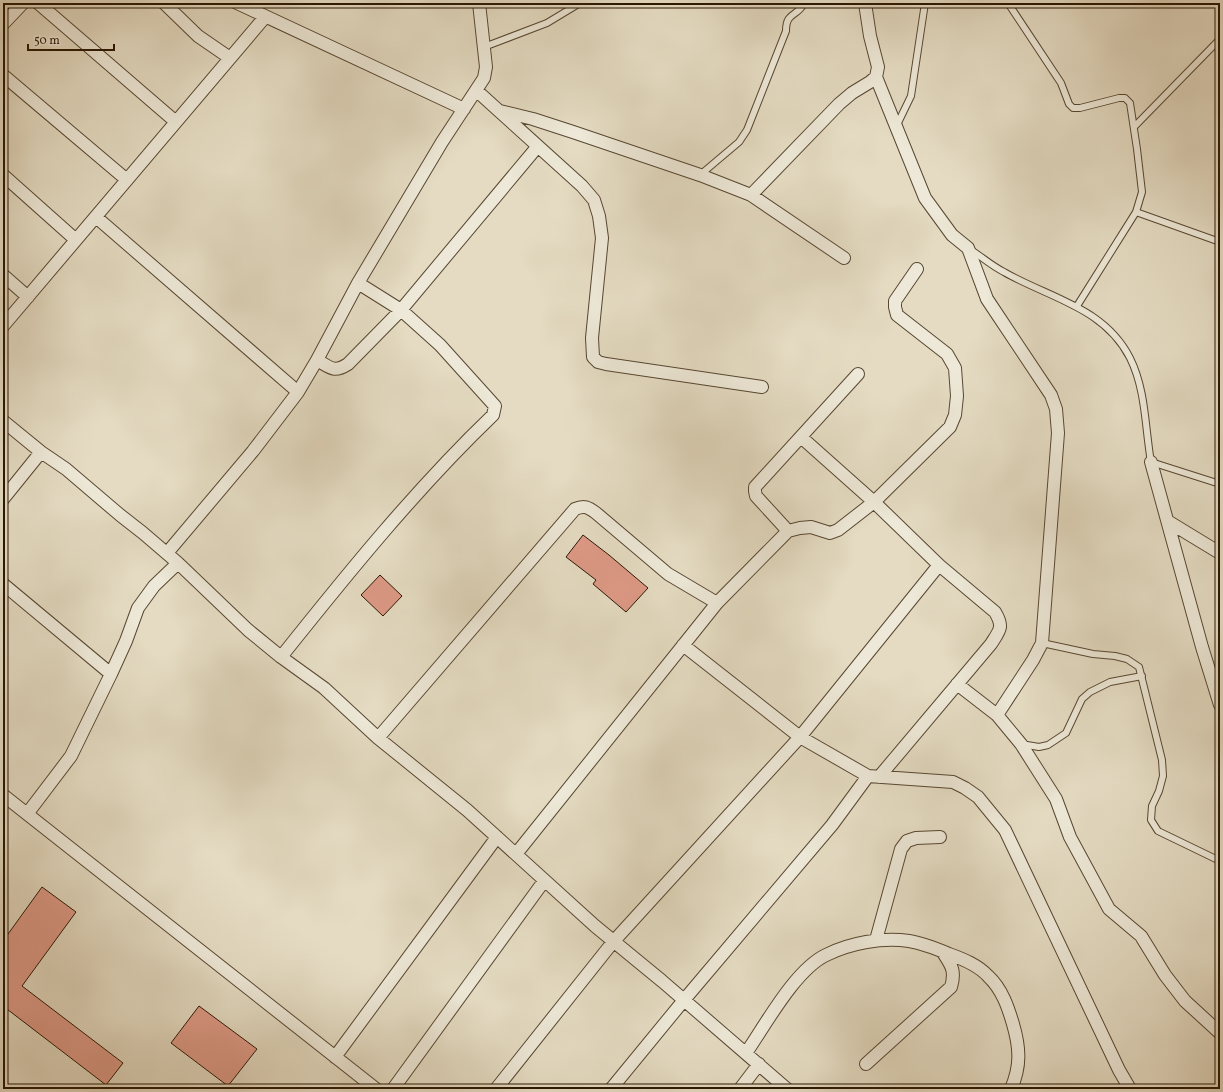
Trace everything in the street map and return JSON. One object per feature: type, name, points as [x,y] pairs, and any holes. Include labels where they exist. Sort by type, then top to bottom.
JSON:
[{"type":"street","points":[[3,24],[23,3]]},
{"type":"street","points":[[38,3],[176,122]]},
{"type":"street","points":[[164,3],[198,36],[230,58]]},
{"type":"street","points":[[237,3],[464,109]]},
{"type":"street","points":[[166,553],[253,451],[298,392],[317,360],[358,283],[442,142],[477,91],[484,78],[486,67],[480,3]]},
{"type":"street","points":[[751,195],[839,104],[876,76],[878,67],[870,36],[865,3]]},
{"type":"street","points":[[3,326],[265,16]]},
{"type":"street","points":[[3,75],[127,180]]},
{"type":"street","points":[[876,76],[925,198],[952,234],[968,248],[987,300],[1051,395],[1056,409],[1058,433],[1042,643],[1033,660],[997,715]]},
{"type":"street","points":[[477,91],[582,186],[594,200],[599,216],[602,238],[592,338],[593,357],[598,362],[606,364],[762,387]]},
{"type":"street","points":[[499,111],[533,119],[700,175],[751,195],[844,258]]},
{"type":"street","points":[[317,360],[332,369],[340,369],[348,364],[401,310],[538,146]]},
{"type":"street","points":[[3,175],[76,240]]},
{"type":"street","points":[[96,217],[298,392]]},
{"type":"street","points":[[516,854],[717,603],[788,531],[812,527],[830,533],[838,530],[874,502],[950,427],[955,415],[957,396],[955,368],[947,354],[897,315],[895,307],[895,301],[917,269]]},
{"type":"street","points":[[3,275],[28,297]]},
{"type":"street","points":[[281,657],[325,601],[384,532],[461,446],[493,415],[495,411],[496,406],[440,345],[401,310],[358,283]]},
{"type":"street","points":[[788,531],[756,496],[755,487],[858,374]]},
{"type":"street","points":[[3,421],[41,452],[66,469],[178,563],[231,615],[281,657],[324,688],[378,738],[467,810],[613,942],[662,980],[787,1089]]},
{"type":"street","points":[[611,1089],[832,825],[991,644],[999,631],[1000,621],[995,612],[939,565],[874,502],[801,437]]},
{"type":"street","points":[[3,499],[41,452]]},
{"type":"street","points":[[1152,462],[1202,647],[1220,705]]},
{"type":"street","points":[[378,738],[575,509],[581,506],[589,507],[668,574],[717,603]]},
{"type":"street","points":[[1169,522],[1220,553]]},
{"type":"street","points":[[28,814],[71,756],[126,641],[138,608],[154,586],[178,563]]},
{"type":"street","points":[[496,1089],[613,942],[800,737],[939,565]]},
{"type":"street","points":[[3,584],[111,674]]},
{"type":"street","points":[[683,645],[800,737],[874,776],[953,782],[978,797],[1005,830],[1119,1070],[1130,1089]]},
{"type":"street","points":[[957,684],[997,715],[1021,744],[1056,799],[1070,837],[1109,909],[1141,936],[1165,975],[1185,1002],[1220,1033]]},
{"type":"street","points":[[3,795],[376,1089]]},
{"type":"street","points":[[336,1057],[497,837]]},
{"type":"street","points":[[876,940],[901,849],[907,841],[916,838],[940,837]]},
{"type":"street","points":[[393,1089],[544,881]]},
{"type":"street","points":[[746,1053],[792,985],[807,969],[825,955],[851,946],[876,940],[909,941],[967,960],[988,976],[1001,992],[1009,1011],[1016,1036],[1019,1062],[1011,1089]]},
{"type":"street","points":[[866,1064],[950,987],[953,978],[953,969],[942,951]]},
{"type":"street","points":[[740,1089],[758,1064]]},
{"type":"lane","points":[[484,47],[546,23],[580,3]]},
{"type":"lane","points":[[700,175],[738,142],[747,130],[786,31],[786,24],[789,17],[799,10],[804,3]]},
{"type":"lane","points":[[896,127],[911,96],[925,3]]},
{"type":"lane","points":[[1008,3],[1060,83],[1069,104],[1073,108],[1080,108],[1119,98],[1125,98],[1130,103],[1142,192],[1136,212],[1077,306]]},
{"type":"lane","points":[[1134,127],[1220,39]]},
{"type":"lane","points":[[1136,212],[1220,242]]},
{"type":"lane","points":[[968,248],[1004,272],[1077,306],[1097,320],[1116,337],[1130,358],[1142,396],[1152,462],[1220,484]]},
{"type":"lane","points":[[1042,643],[1093,654],[1115,656],[1127,659],[1139,667],[1162,760],[1163,776],[1159,791],[1152,806],[1151,820],[1158,831],[1220,861]]},
{"type":"lane","points":[[1021,744],[1039,747],[1048,745],[1066,733],[1082,699],[1090,692],[1110,682],[1142,676]]},
{"type":"building","points":[[583,535],[648,588],[626,612],[593,584],[596,580],[566,557]]},
{"type":"building","points":[[380,575],[402,596],[383,616],[361,595]]},
{"type":"building","points":[[42,887],[76,912],[22,986],[123,1063],[106,1085],[3,1006],[3,941]]},
{"type":"building","points":[[199,1006],[257,1049],[228,1086],[171,1043]]}]
